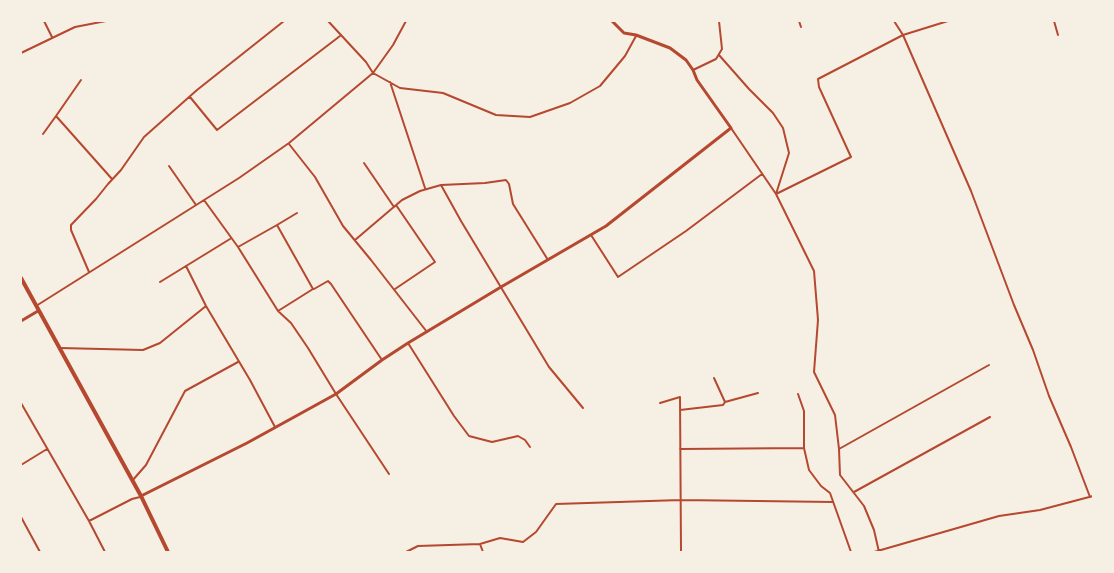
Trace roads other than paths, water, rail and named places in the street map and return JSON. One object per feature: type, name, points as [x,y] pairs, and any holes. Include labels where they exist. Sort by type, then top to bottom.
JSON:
[{"type":"main road","points":[[21,278],[141,496],[168,552]]},
{"type":"street","points":[[44,21],[52,37]]},
{"type":"street","points":[[21,52],[75,27],[103,21]]},
{"type":"street","points":[[89,272],[71,225],[121,170],[144,137],[189,97],[284,21]]},
{"type":"street","points":[[328,21],[366,62],[373,73],[400,88],[443,93],[496,115],[530,117],[570,103],[600,86],[625,56],[636,35]]},
{"type":"street","points":[[21,321],[89,272],[239,178],[289,143],[373,73],[393,45],[406,21]]},
{"type":"street","points":[[612,21],[624,33],[636,35],[670,48],[686,60],[697,80],[776,194],[814,271],[818,320],[814,372],[835,415],[840,475],[864,506],[874,530],[879,551]]},
{"type":"street","points":[[693,70],[716,59],[719,55],[722,49],[719,21]]},
{"type":"street","points":[[799,21],[801,27]]},
{"type":"street","points":[[874,552],[999,516],[1040,510],[1092,497],[1049,396],[971,191],[903,35],[894,21]]},
{"type":"street","points":[[776,194],[850,157],[819,87],[818,79],[903,35],[933,23],[948,21]]},
{"type":"street","points":[[1054,21],[1058,35]]},
{"type":"street","points":[[189,97],[217,130],[340,36]]},
{"type":"street","points":[[719,55],[773,113],[783,128],[789,153],[776,194]]},
{"type":"street","points":[[43,134],[81,80]]},
{"type":"street","points":[[390,82],[425,189]]},
{"type":"street","points":[[56,116],[112,179]]},
{"type":"street","points":[[89,521],[276,427],[336,394],[408,343],[606,226],[731,128]]},
{"type":"street","points":[[289,143],[315,177],[342,226],[427,332]]},
{"type":"street","points":[[364,163],[435,262],[394,290]]},
{"type":"street","points":[[169,166],[196,204]]},
{"type":"street","points":[[591,235],[618,277],[686,231],[762,174]]},
{"type":"street","points":[[355,240],[402,200],[425,189],[441,184],[506,180],[513,204],[549,260]]},
{"type":"street","points":[[441,184],[549,367],[583,408]]},
{"type":"street","points":[[204,200],[238,247],[278,311],[291,322],[389,474]]},
{"type":"street","points":[[238,247],[297,213]]},
{"type":"street","points":[[277,225],[313,289]]},
{"type":"street","points":[[160,282],[230,238]]},
{"type":"street","points":[[186,266],[206,306],[276,427]]},
{"type":"street","points":[[278,311],[328,281],[382,360]]},
{"type":"street","points":[[60,348],[143,350],[160,343],[206,306]]},
{"type":"street","points":[[408,343],[454,417],[469,436],[492,441],[518,436],[530,447]]},
{"type":"street","points":[[132,481],[147,465],[185,391],[239,362]]},
{"type":"street","points":[[839,449],[989,365]]},
{"type":"street","points":[[714,378],[725,402]]},
{"type":"street","points":[[680,410],[723,405],[725,402],[758,393]]},
{"type":"street","points":[[798,394],[804,411],[804,448],[809,470],[821,486],[830,493],[851,552]]},
{"type":"street","points":[[660,403],[680,397],[681,552]]},
{"type":"street","points":[[21,403],[105,552]]},
{"type":"street","points":[[854,492],[990,417]]},
{"type":"street","points":[[680,449],[804,448]]},
{"type":"street","points":[[21,465],[47,449]]},
{"type":"street","points":[[406,552],[418,546],[480,544],[500,538],[524,542],[536,532],[556,504],[681,501],[833,502]]},
{"type":"street","points":[[21,517],[40,552]]},
{"type":"street","points":[[480,544],[483,552]]}]
